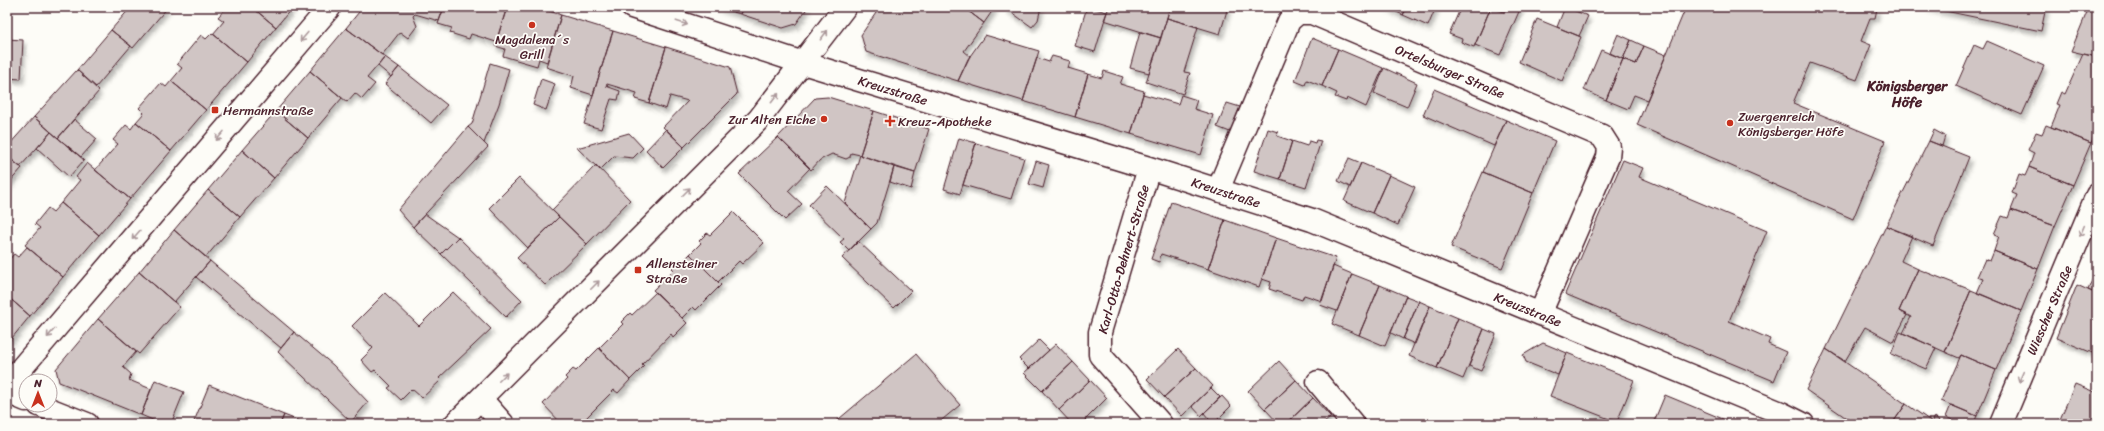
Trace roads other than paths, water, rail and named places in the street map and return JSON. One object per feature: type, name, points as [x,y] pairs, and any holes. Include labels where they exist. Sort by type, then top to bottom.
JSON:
[{"type":"street","points":[[7,385],[330,7]]},
{"type":"street","name":"Kreuzstraße","points":[[632,7],[803,63],[1149,168],[1312,220],[1781,413],[1803,424]]},
{"type":"street","points":[[456,424],[759,119],[845,7]]},
{"type":"street","name":"Ortelsburger Straße","points":[[1218,190],[1289,21],[1298,13],[1312,13],[1602,136],[1609,147],[1608,157],[1540,314]]},
{"type":"street","name":"Karl-Otto-Dehnert-Straße","points":[[1149,168],[1100,332],[1100,355],[1161,424]]},
{"type":"street","name":"Wiescher Straße","points":[[2001,424],[2097,195]]},
{"type":"street","points":[[1318,382],[1353,424]]},
{"type":"street","points":[[7,392],[18,397]]},
{"type":"street","points":[[481,400],[503,424]]},
{"type":"street","points":[[58,413],[87,424]]},
{"type":"place","name":"Magdalena´s Grill","points":[[532,25]]},
{"type":"place","name":"Hermannstraße","points":[[215,110]]},
{"type":"place","name":"Zur Alten Eiche","points":[[824,119]]},
{"type":"place","name":"Kreuz-Apotheke","points":[[890,121]]},
{"type":"place","name":"Zwergenreich Königsberger Höfe","points":[[1730,123]]},
{"type":"place","name":"Allensteiner Straße","points":[[638,270]]},
{"type":"district","name":"Königsberger Höfe","points":[[1907,94]]}]
